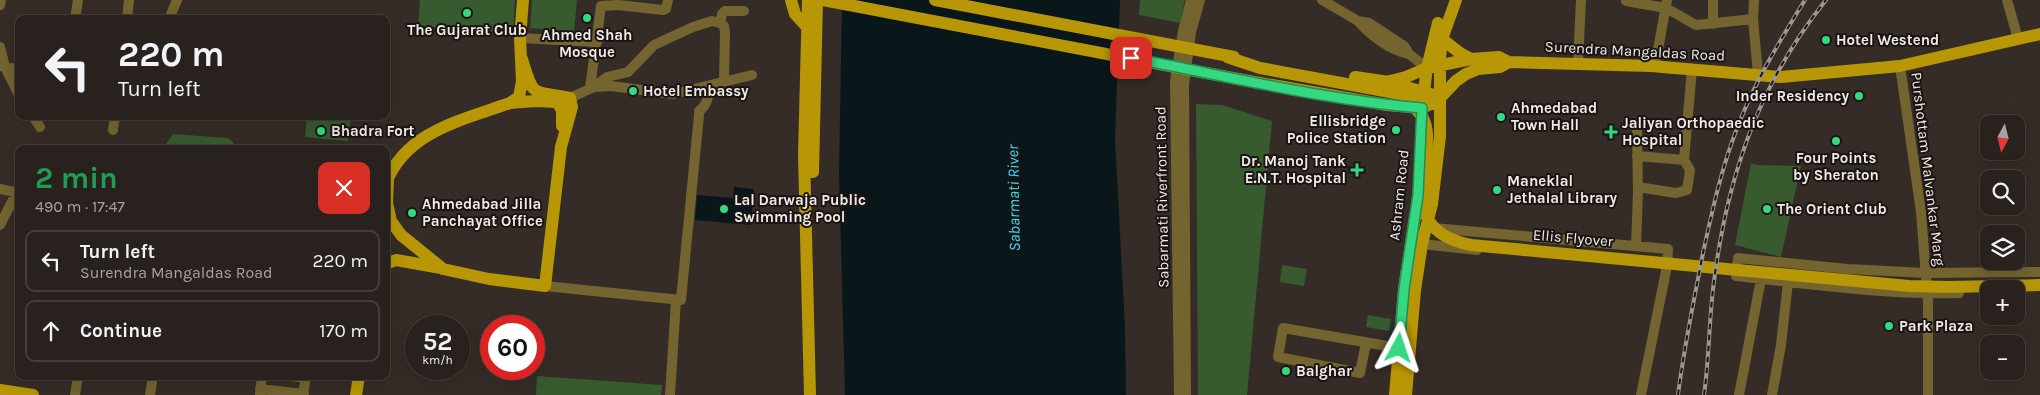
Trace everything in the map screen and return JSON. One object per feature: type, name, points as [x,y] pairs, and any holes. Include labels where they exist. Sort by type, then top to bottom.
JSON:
[{"type":"main road","points":[[510,104],[519,97],[522,81],[520,38],[523,0]]},
{"type":"main road","points":[[791,0],[795,14],[806,26]]},
{"type":"main road","points":[[808,0],[806,26],[805,183],[810,395]]},
{"type":"main road","points":[[816,0],[812,234],[817,395]]},
{"type":"main road","points":[[823,0],[1217,75],[1387,105],[1422,108]]},
{"type":"main road","points":[[934,0],[1236,59],[1389,82],[1441,97]]},
{"type":"main road","name":"Ashram Road","points":[[1395,395],[1404,289],[1418,195],[1422,108],[1427,68],[1439,19],[1446,0]]},
{"type":"main road","name":"Ashram Road","points":[[1406,395],[1415,290],[1422,244],[1432,204],[1440,136],[1442,39],[1456,0]]},
{"type":"main road","name":"Surendra Mangaldas Road","points":[[1422,108],[1437,101],[1456,80],[1466,74],[1478,69],[1500,67],[1509,62],[1655,66],[1782,77],[1900,66],[2040,34]]},
{"type":"main road","points":[[1442,39],[1471,59]]},
{"type":"main road","points":[[1389,82],[1406,78],[1427,68],[1471,59],[1498,57],[1509,62]]},
{"type":"main road","points":[[522,59],[530,87],[540,94],[570,98],[572,107],[562,147]]},
{"type":"main road","name":"Ellis Flyover","points":[[1236,59],[1260,68],[1406,95],[1418,101],[1428,113],[1432,128],[1433,144],[1428,195],[1429,204],[1440,225],[1455,234],[1482,239],[1906,279],[1980,284]]},
{"type":"main road","name":"Ellis Flyover","points":[[1240,78],[1258,77],[1379,97],[1402,102],[1414,107],[1423,118],[1426,132],[1423,209],[1427,220],[1437,232],[1455,242],[1480,246],[1909,286],[1980,286]]},
{"type":"main road","points":[[390,176],[398,161],[419,140],[450,125],[510,104],[535,101],[557,102],[562,110],[562,147],[545,286],[489,279],[396,260],[390,262]]},
{"type":"main road","points":[[390,217],[401,235],[443,269]]},
{"type":"main road","name":"Ellis Flyover","points":[[2025,283],[2040,279]]},
{"type":"main road","name":"Ellis Flyover","points":[[2025,286],[2040,285]]},
{"type":"main road","points":[[356,395],[358,380]]},
{"type":"main road","points":[[0,390],[33,395]]},
{"type":"street","points":[[0,6],[1,0]]},
{"type":"street","points":[[76,15],[78,0]]},
{"type":"street","points":[[127,15],[129,0]]},
{"type":"street","points":[[171,15],[177,0]]},
{"type":"street","points":[[592,87],[600,8],[602,4],[663,10],[666,9],[668,0]]},
{"type":"street","name":"Sabarmati Riverfront Road","points":[[1179,395],[1175,81],[1183,31],[1191,0]]},
{"type":"street","name":"Sabarmati Riverfront Road","points":[[1186,395],[1184,84],[1192,32],[1200,0]]},
{"type":"street","points":[[1322,0],[1358,21],[1366,30],[1379,39],[1400,52],[1409,54],[1427,68]]},
{"type":"street","points":[[1578,64],[1581,0]]},
{"type":"street","points":[[1713,0],[1713,24]]},
{"type":"street","points":[[1754,0],[1758,74]]},
{"type":"street","points":[[2007,0],[2018,39]]},
{"type":"street","points":[[1626,2],[1666,4],[1696,25],[1754,20]]},
{"type":"street","points":[[1655,66],[1666,4]]},
{"type":"street","points":[[720,23],[722,14],[726,11],[744,11]]},
{"type":"street","points":[[570,98],[608,77],[628,72],[654,45],[693,27],[712,21],[724,26],[726,38],[724,80]]},
{"type":"street","points":[[520,38],[597,42]]},
{"type":"street","points":[[0,47],[2,66],[15,88]]},
{"type":"street","points":[[2,66],[15,69]]},
{"type":"street","name":"Purshottam Malvankar Marg","points":[[1900,66],[1921,212],[1927,294],[1928,395]]},
{"type":"street","points":[[1638,187],[1676,193],[1687,190],[1690,170],[1684,160],[1692,69]]},
{"type":"street","points":[[592,87],[611,86],[673,94],[710,86],[724,80],[752,75]]},
{"type":"street","points":[[545,286],[681,300],[699,111],[705,108],[710,86]]},
{"type":"street","points":[[36,120],[40,127]]},
{"type":"street","points":[[113,130],[114,120]]},
{"type":"street","points":[[1636,246],[1637,130]]},
{"type":"street","points":[[1637,156],[1684,160]]},
{"type":"street","points":[[0,189],[15,191]]},
{"type":"street","points":[[0,225],[13,212]]},
{"type":"street","points":[[1427,228],[1445,228],[1668,249],[1667,266],[1641,395]]},
{"type":"street","points":[[1422,244],[1667,266]]},
{"type":"street","points":[[1980,292],[1927,294],[1736,276],[1738,258],[1847,269],[1926,273],[2040,272]]},
{"type":"street","points":[[1739,395],[1761,279]]},
{"type":"street","points":[[1772,395],[1781,345],[1788,282]]},
{"type":"street","points":[[2025,288],[2040,290]]},
{"type":"street","points":[[670,395],[676,300]]},
{"type":"street","points":[[1366,343],[1360,373],[1278,357],[1283,328],[1399,348]]},
{"type":"street","points":[[75,395],[77,380]]},
{"type":"street","points":[[150,395],[152,380]]},
{"type":"street","points":[[260,392],[304,395],[306,380]]},
{"type":"green space","name":"The Gujarat Club","points":[[420,0],[515,0],[513,33],[418,26]]},
{"type":"green space","points":[[532,0],[577,0],[574,32],[530,28]]},
{"type":"green space","points":[[1140,0],[1185,0],[1180,23],[1139,15]]},
{"type":"green space","points":[[1196,104],[1222,105],[1272,121],[1247,395],[1198,395]]},
{"type":"green space","points":[[307,120],[351,120],[348,141],[305,137]]},
{"type":"green space","points":[[173,134],[227,138],[235,145],[166,145]]},
{"type":"green space","name":"The Orient Club","points":[[1751,163],[1757,165],[1801,166],[1781,257],[1735,245]]},
{"type":"green space","points":[[1282,265],[1307,269],[1304,286],[1280,282]]},
{"type":"green space","points":[[1368,315],[1391,319],[1389,331],[1366,327]]},
{"type":"green space","points":[[545,377],[662,385],[661,395],[536,395],[537,380],[545,380]]},
{"type":"water","name":"Sabarmati River","points":[[842,0],[1120,0],[1115,139],[1125,327],[1126,395],[845,395],[839,173]]},
{"type":"water","name":"Lal Darwaja Public Swimming Pool","points":[[734,187],[754,189],[751,225],[695,220],[697,195],[733,198]]},
{"type":"railway","points":[[1678,395],[1703,253],[1726,161],[1758,80],[1805,0]]},
{"type":"railway","points":[[1704,395],[1713,289],[1726,210],[1736,173],[1748,136],[1781,66],[1826,0]]},
{"type":"place","name":"The Gujarat Club","points":[[467,13]]},
{"type":"place","name":"Ahmed Shah Mosque","points":[[587,18]]},
{"type":"place","name":"Hotel Westend","points":[[1826,40]]},
{"type":"place","name":"Hotel Embassy","points":[[633,91]]},
{"type":"place","name":"Inder Residency","points":[[1859,96]]},
{"type":"place","name":"Ahmedabad Town Hall","points":[[1501,117]]},
{"type":"place","name":"Ellisbridge Police Station","points":[[1396,130]]},
{"type":"place","name":"Bhadra Fort","points":[[321,131]]},
{"type":"place","name":"Jaliyan Orthopaedic Hospital","points":[[1611,132]]},
{"type":"place","name":"Four Points by Sheraton","points":[[1836,141]]},
{"type":"place","name":"Dr. Manoj Tank E.N.T. Hospital","points":[[1357,170]]},
{"type":"place","name":"Maneklal Jethalal Library","points":[[1497,190]]},
{"type":"place","name":"Lal Darwaja Public Swimming Pool","points":[[724,209]]},
{"type":"place","name":"The Orient Club","points":[[1767,209]]},
{"type":"place","name":"Ahmedabad Jilla Panchayat Office","points":[[412,213]]},
{"type":"place","name":"Park Plaza","points":[[1889,326]]},
{"type":"place","name":"Balghar","points":[[1286,371]]},
{"type":"route","points":[[1131,58],[1384,105],[1422,108],[1418,195],[1404,289],[1399,348]]}]
